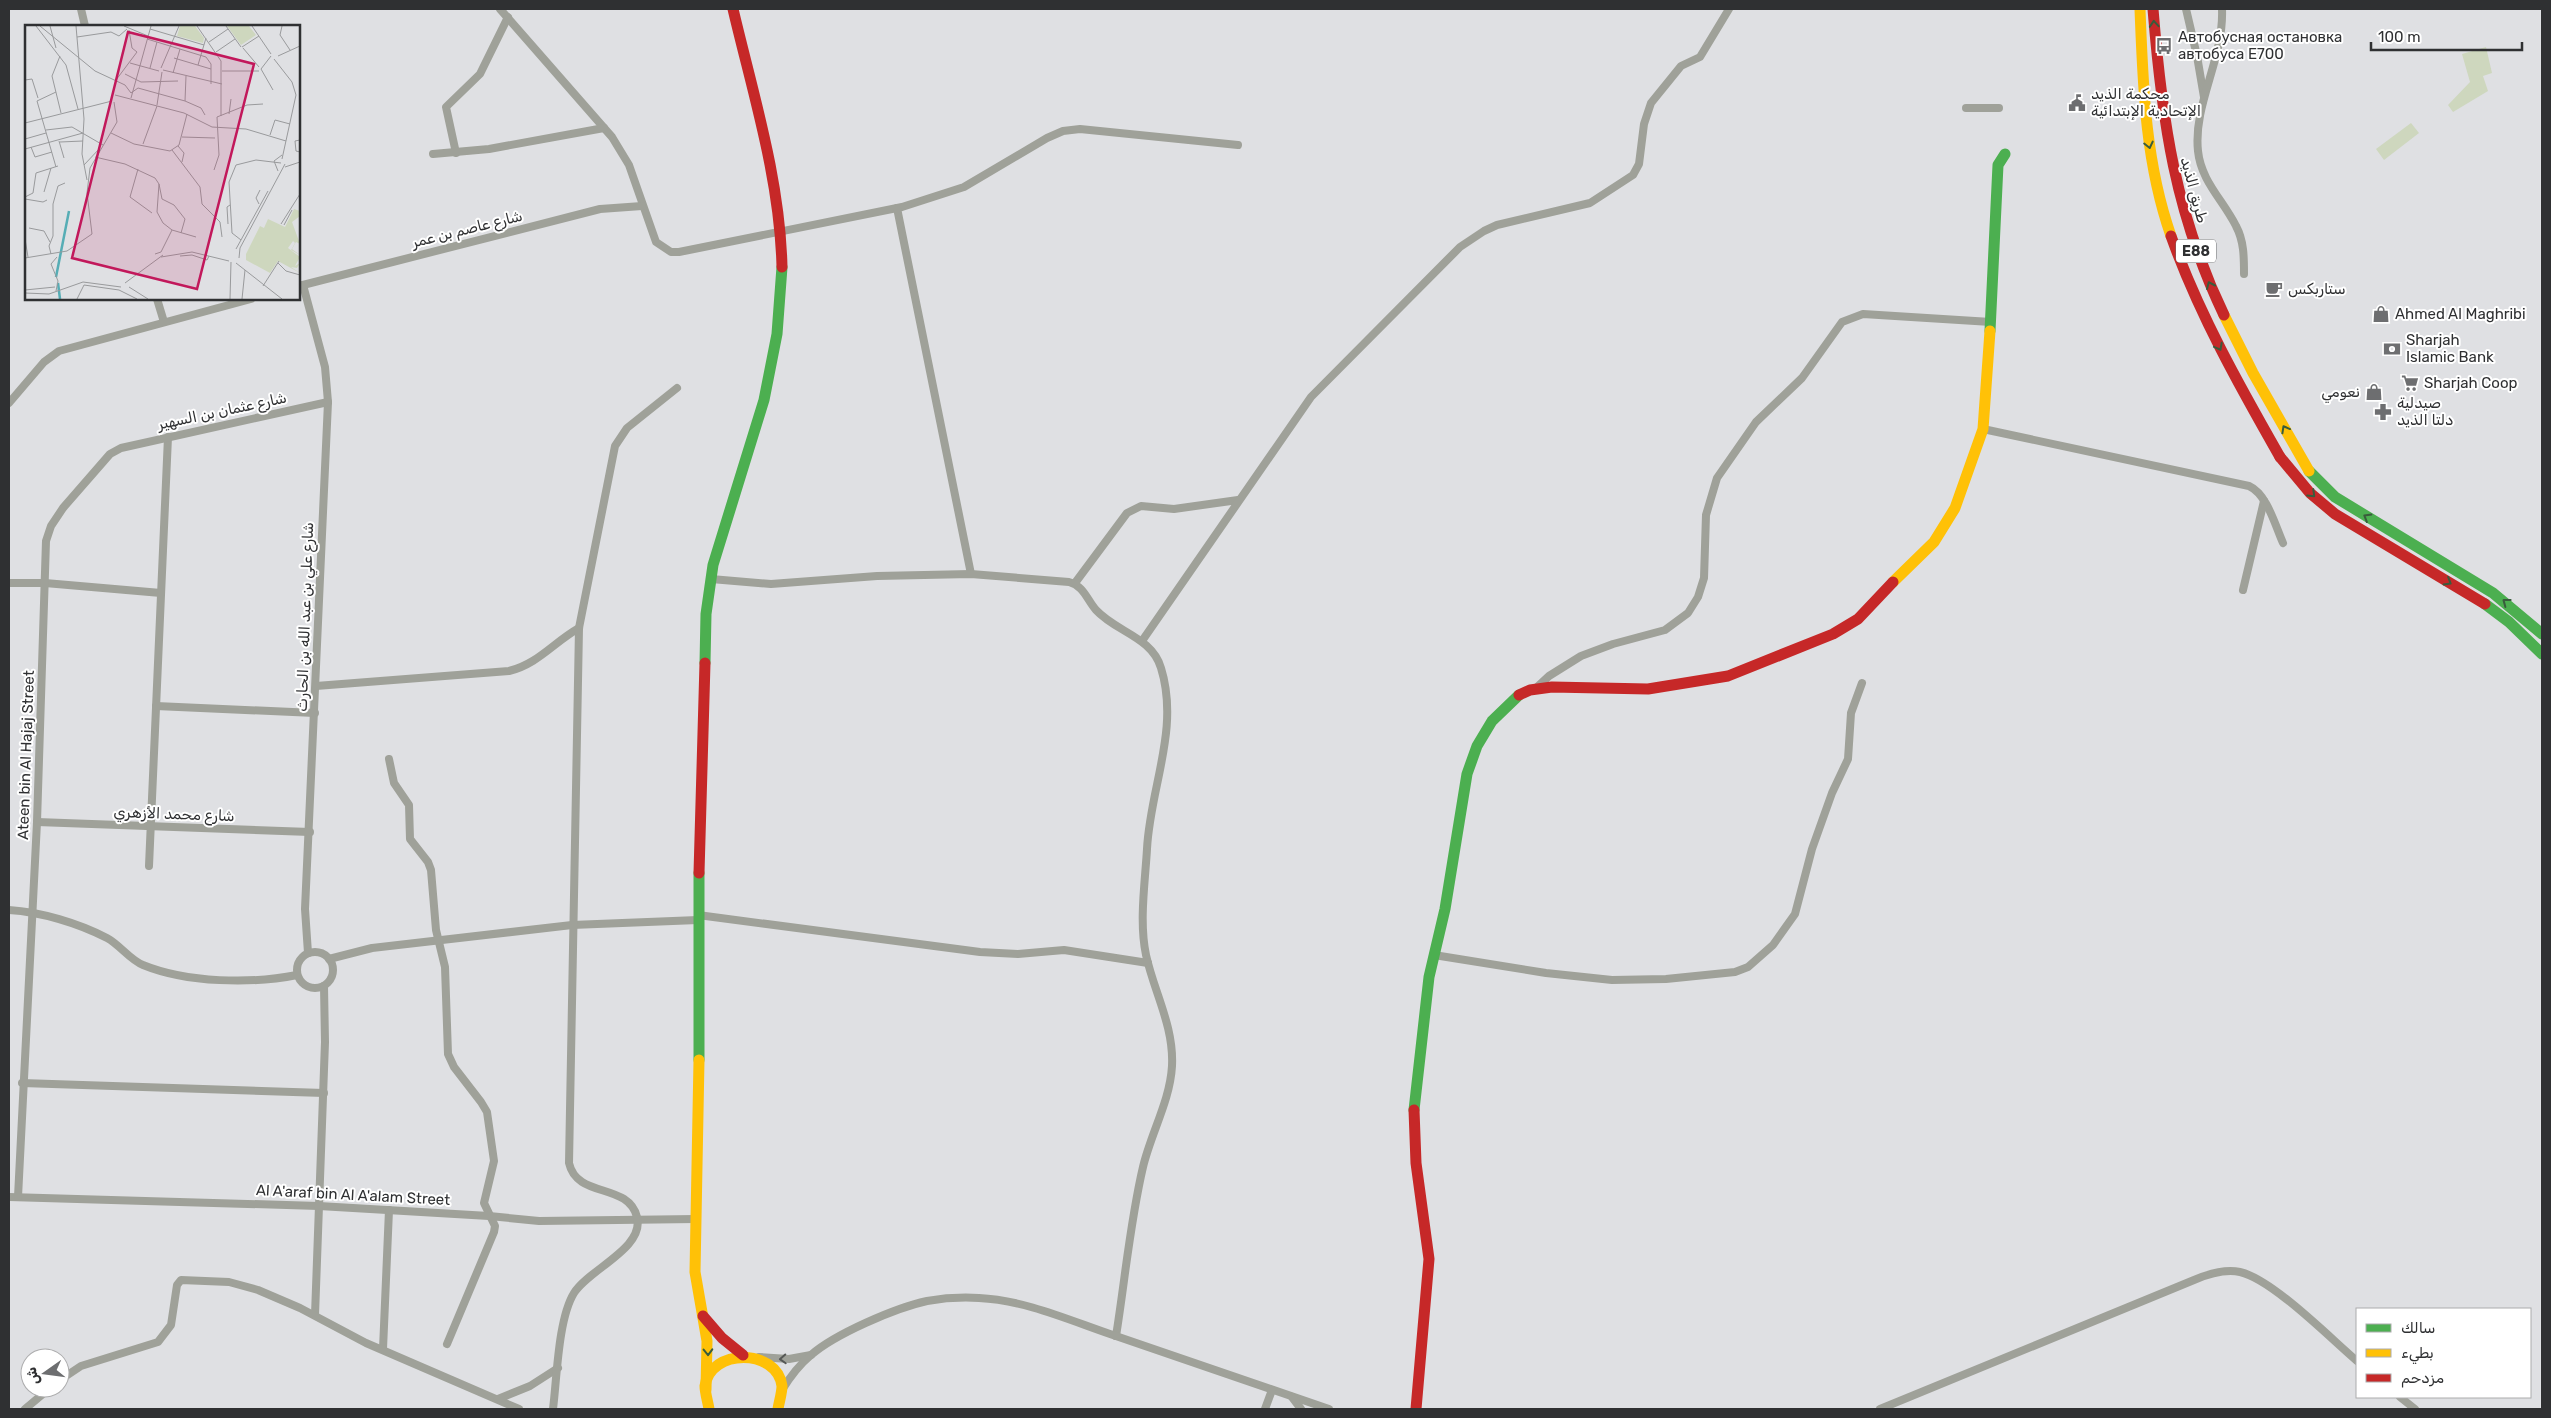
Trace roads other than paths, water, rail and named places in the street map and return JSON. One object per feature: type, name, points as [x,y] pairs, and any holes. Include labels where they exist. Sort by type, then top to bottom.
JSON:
[{"type":"main road","points":[[710,1409],[706,1390],[708,1354],[695,1272],[698,917],[706,614],[713,565],[764,400],[776,344],[782,282],[781,232],[774,182],[734,9]]},
{"type":"main road","name":"E88","points":[[2140,9],[2147,134],[2161,202],[2173,245],[2190,290],[2211,332],[2280,457],[2310,493],[2335,514],[2480,600],[2508,622],[2542,654]]},
{"type":"main road","name":"طريق الذيد","points":[[2153,9],[2170,160],[2193,242],[2211,287],[2309,471],[2335,497],[2493,593],[2542,634]]},
{"type":"main road","points":[[1416,1409],[1429,1259],[1418,1180],[1413,1110],[1422,1022],[1434,955],[1445,909],[1465,785],[1473,755],[1482,736],[1499,712],[1517,696],[1535,689],[1552,687],[1622,690],[1681,685],[1733,674],[1843,629],[1862,615],[1942,531],[1958,500],[1983,429],[1991,322],[1998,165],[2005,154]]},
{"type":"main road","points":[[702,1314],[722,1338],[742,1355]]},
{"type":"main road","points":[[706,1390],[709,1376],[717,1365],[729,1358],[742,1355],[755,1357],[774,1369],[782,1390],[778,1409]]},
{"type":"street","points":[[81,9],[85,25]]},
{"type":"street","points":[[500,9],[604,128],[624,155],[656,242],[670,252],[679,252],[897,208],[964,188],[1047,138],[1063,131],[1080,129],[1238,145]]},
{"type":"street","points":[[1142,640],[1311,396],[1460,247],[1497,225],[1596,200],[1633,175],[1640,164],[1644,124],[1651,103],[1681,66],[1700,57],[1729,9]]},
{"type":"street","points":[[2186,9],[2198,56],[2204,98]]},
{"type":"street","points":[[2215,9],[2222,12],[2216,64],[2204,98],[2198,142],[2200,162],[2207,182],[2239,234],[2244,251],[2244,274]]},
{"type":"street","points":[[456,153],[446,107],[480,74],[508,17]]},
{"type":"street","points":[[1966,108],[1999,108]]},
{"type":"street","points":[[433,154],[490,149],[604,128]]},
{"type":"street","name":"شارع عاصم بن عمر","points":[[301,286],[600,209],[642,206]]},
{"type":"street","points":[[897,208],[971,574]]},
{"type":"street","name":"شارع علي بن عبد الله بن الحارث","points":[[301,286],[325,367],[328,402],[305,920],[308,953]]},
{"type":"street","points":[[157,300],[164,322]]},
{"type":"street","points":[[9,403],[44,362],[59,351],[247,300]]},
{"type":"street","points":[[1535,689],[1549,676],[1581,656],[1613,644],[1665,630],[1688,613],[1698,597],[1704,578],[1706,516],[1717,478],[1756,422],[1802,378],[1842,322],[1862,314],[1991,322]]},
{"type":"street","points":[[553,1409],[566,1313],[572,1295],[584,1280],[626,1248],[634,1235],[638,1220],[635,1212],[624,1199],[581,1182],[570,1169],[568,1145],[579,628],[616,446],[628,428],[677,388]]},
{"type":"street","name":"شارع عثمان بن السهير","points":[[121,448],[328,402]]},
{"type":"street","points":[[1983,429],[2245,485],[2255,489],[2264,501],[2283,543]]},
{"type":"street","points":[[148,866],[168,437]]},
{"type":"street","name":"Ateen bin Al Hajaj Street","points":[[18,1197],[22,1083],[37,822],[46,541],[51,526],[110,454],[121,448]]},
{"type":"street","points":[[1075,583],[1127,513],[1136,508],[1145,506],[1174,510],[1238,500]]},
{"type":"street","points":[[2243,590],[2264,501]]},
{"type":"street","points":[[712,579],[771,584],[877,576],[971,574],[1075,583],[1105,619],[1119,630],[1142,640],[1150,648],[1161,666],[1168,704],[1164,751],[1151,807],[1143,934],[1148,963],[1165,1014],[1172,1065],[1167,1096],[1147,1149],[1141,1175],[1116,1336]]},
{"type":"street","points":[[9,583],[45,583],[161,593]]},
{"type":"street","points":[[316,686],[509,671],[537,660],[579,628]]},
{"type":"street","points":[[1434,955],[1612,980],[1666,979],[1735,972],[1748,967],[1774,944],[1795,914],[1814,842],[1848,759],[1851,713],[1862,683]]},
{"type":"street","points":[[156,706],[315,713]]},
{"type":"street","points":[[389,759],[394,783],[409,805],[410,839],[430,866],[439,942],[445,967],[448,1054],[454,1067],[481,1102],[488,1118],[494,1154],[484,1203],[495,1226],[494,1232],[447,1344]]},
{"type":"street","name":"شارع محمد الأزهري","points":[[37,822],[310,832]]},
{"type":"street","points":[[9,910],[32,912],[108,938],[141,964],[158,971],[192,977],[247,980],[266,980],[297,975]]},
{"type":"street","points":[[329,959],[367,949],[572,925],[698,917],[980,952],[1012,954],[1064,950],[1148,963]]},
{"type":"street","points":[[308,953],[320,953],[329,959],[333,972],[330,980],[324,986],[308,987],[301,982],[297,975],[298,964],[308,953]]},
{"type":"street","points":[[315,1315],[324,1092],[324,986]]},
{"type":"street","points":[[22,1083],[324,1092]]},
{"type":"street","name":"Al A'araf bin Al A'alam Street","points":[[9,1197],[319,1206],[489,1216],[539,1221],[696,1219]]},
{"type":"street","points":[[382,1350],[390,1210]]},
{"type":"street","points":[[1880,1409],[2194,1280],[2219,1272],[2239,1272],[2267,1286],[2356,1360]]},
{"type":"street","points":[[70,1373],[81,1366],[158,1342],[171,1325],[177,1285],[185,1278],[229,1282],[248,1286],[315,1315],[351,1336],[519,1409]]},
{"type":"street","points":[[782,1390],[797,1369],[824,1345],[873,1321],[925,1302],[953,1297],[1006,1301],[1116,1336],[1329,1409]]},
{"type":"street","points":[[755,1357],[789,1359],[811,1355]]},
{"type":"street","points":[[498,1399],[530,1386],[558,1368]]},
{"type":"street","points":[[1265,1409],[1272,1390]]},
{"type":"street","points":[[1292,1397],[1301,1409]]},
{"type":"street","points":[[25,1409],[38,1398]]},
{"type":"street","points":[[2401,1398],[2415,1409]]},
{"type":"place","name":"Автобусная остановка автобуса Е700","points":[[2164,46]]},
{"type":"place","name":"محكمة الذيد الإتحادية الإبتدائية","points":[[2077,103]]},
{"type":"place","name":"ستاربكس","points":[[2274,289]]},
{"type":"place","name":"Ahmed Al Maghribi","points":[[2381,314]]},
{"type":"place","name":"Sharjah Islamic Bank","points":[[2392,349]]},
{"type":"place","name":"Sharjah Coop","points":[[2410,383]]},
{"type":"place","name":"نعومي","points":[[2374,392]]},
{"type":"place","name":"صيدلية دلتا الذيد","points":[[2383,412]]}]
